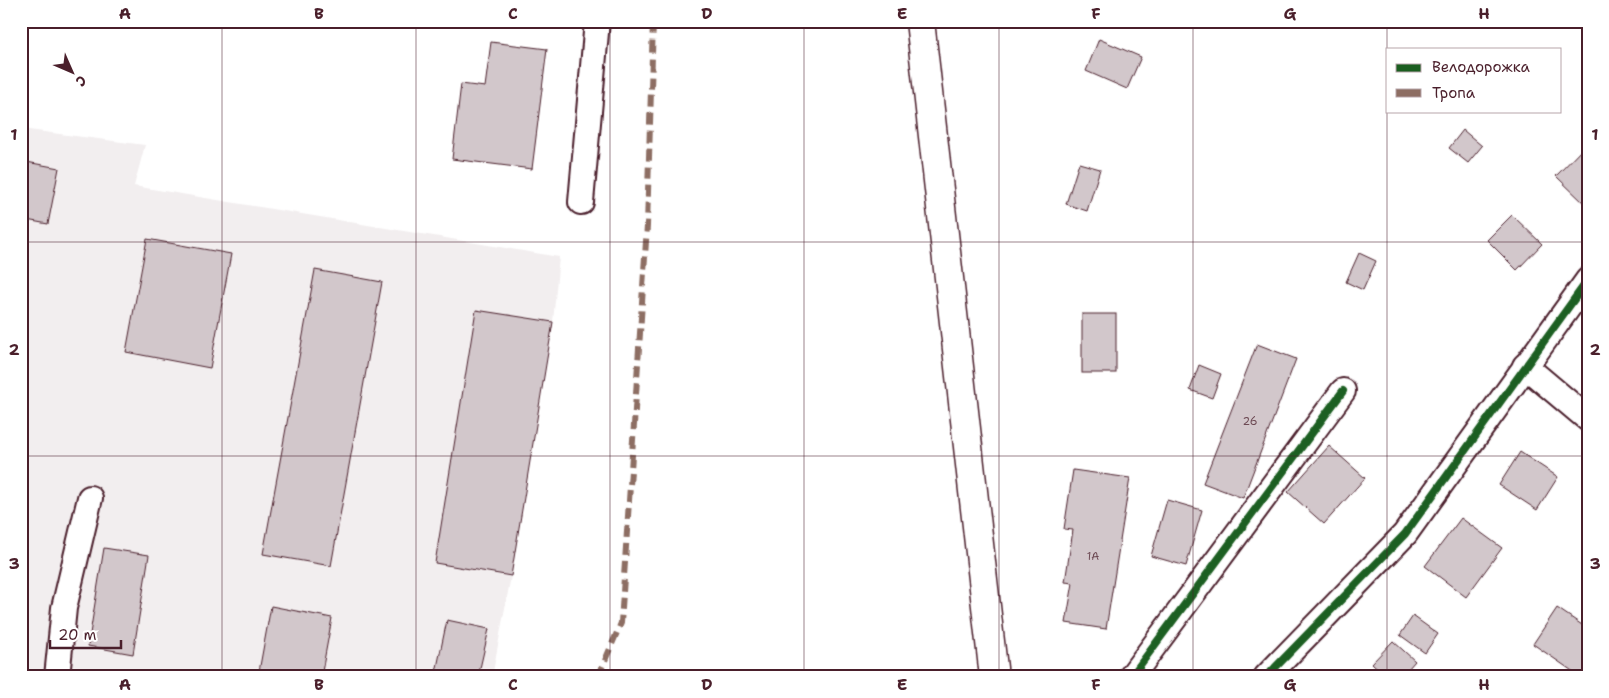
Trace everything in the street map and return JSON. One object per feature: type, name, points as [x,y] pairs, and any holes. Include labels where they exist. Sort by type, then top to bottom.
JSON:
[{"type":"main road","points":[[920,21],[994,677]]},
{"type":"street","points":[[581,202],[597,21]]},
{"type":"street","points":[[1266,677],[1404,534],[1588,280]]},
{"type":"street","points":[[1525,366],[1588,419]]},
{"type":"street","points":[[1131,677],[1343,391]]},
{"type":"street","points":[[57,677],[64,608],[90,498]]},
{"type":"shaded area","points":[[21,129],[145,145],[134,186],[559,257],[553,322],[511,576],[492,677],[21,677]]},
{"type":"building","points":[[1099,39],[1141,57],[1127,89],[1086,71]]},
{"type":"building","points":[[491,42],[547,49],[532,169],[452,159],[461,84],[485,87]]},
{"type":"building","points":[[1463,130],[1482,146],[1468,163],[1449,148]]},
{"type":"building","points":[[1586,145],[1588,147],[1588,207],[1556,176]]},
{"type":"building","points":[[21,161],[59,168],[48,224],[21,219]]},
{"type":"building","points":[[1079,163],[1100,169],[1087,211],[1066,204]]},
{"type":"building","points":[[1512,215],[1542,244],[1517,270],[1487,240]]},
{"type":"building","points":[[147,239],[231,254],[210,368],[126,352]]},
{"type":"building","points":[[1359,253],[1376,261],[1363,290],[1346,282]]},
{"type":"building","points":[[315,270],[382,282],[331,566],[263,554]]},
{"type":"building","points":[[476,310],[553,322],[511,576],[435,563]]},
{"type":"building","points":[[1082,314],[1116,314],[1116,373],[1082,373]]},
{"type":"building","points":[[1257,344],[1296,359],[1243,498],[1203,483]]},
{"type":"building","points":[[1199,365],[1221,374],[1212,398],[1190,390]]},
{"type":"building","points":[[1329,446],[1365,478],[1324,524],[1288,492]]},
{"type":"building","points":[[1520,452],[1558,477],[1537,510],[1499,485]]},
{"type":"building","points":[[1073,470],[1130,478],[1106,629],[1066,623],[1073,583],[1065,582],[1073,530],[1064,529]]},
{"type":"building","points":[[1167,500],[1202,510],[1186,566],[1151,556]]},
{"type":"building","points":[[1461,518],[1502,548],[1466,597],[1425,566]]},
{"type":"building","points":[[104,548],[149,555],[133,654],[88,646]]},
{"type":"building","points":[[271,606],[332,618],[321,677],[258,677]]},
{"type":"building","points":[[1557,608],[1588,629],[1588,677],[1581,677],[1533,644]]},
{"type":"building","points":[[1413,616],[1438,634],[1425,653],[1400,635]]},
{"type":"building","points":[[447,620],[489,629],[478,677],[435,677]]},
{"type":"building","points":[[1393,641],[1415,661],[1401,677],[1387,677],[1372,663]]},
{"type":"building","points":[[1535,668],[1544,677],[1527,677]]},
{"type":"marked path","points":[[598,677],[621,623],[647,226],[653,21]]},
{"type":"cycle path","points":[[1266,677],[1405,534],[1588,280]]},
{"type":"cycle path","points":[[1131,677],[1343,391]]}]
